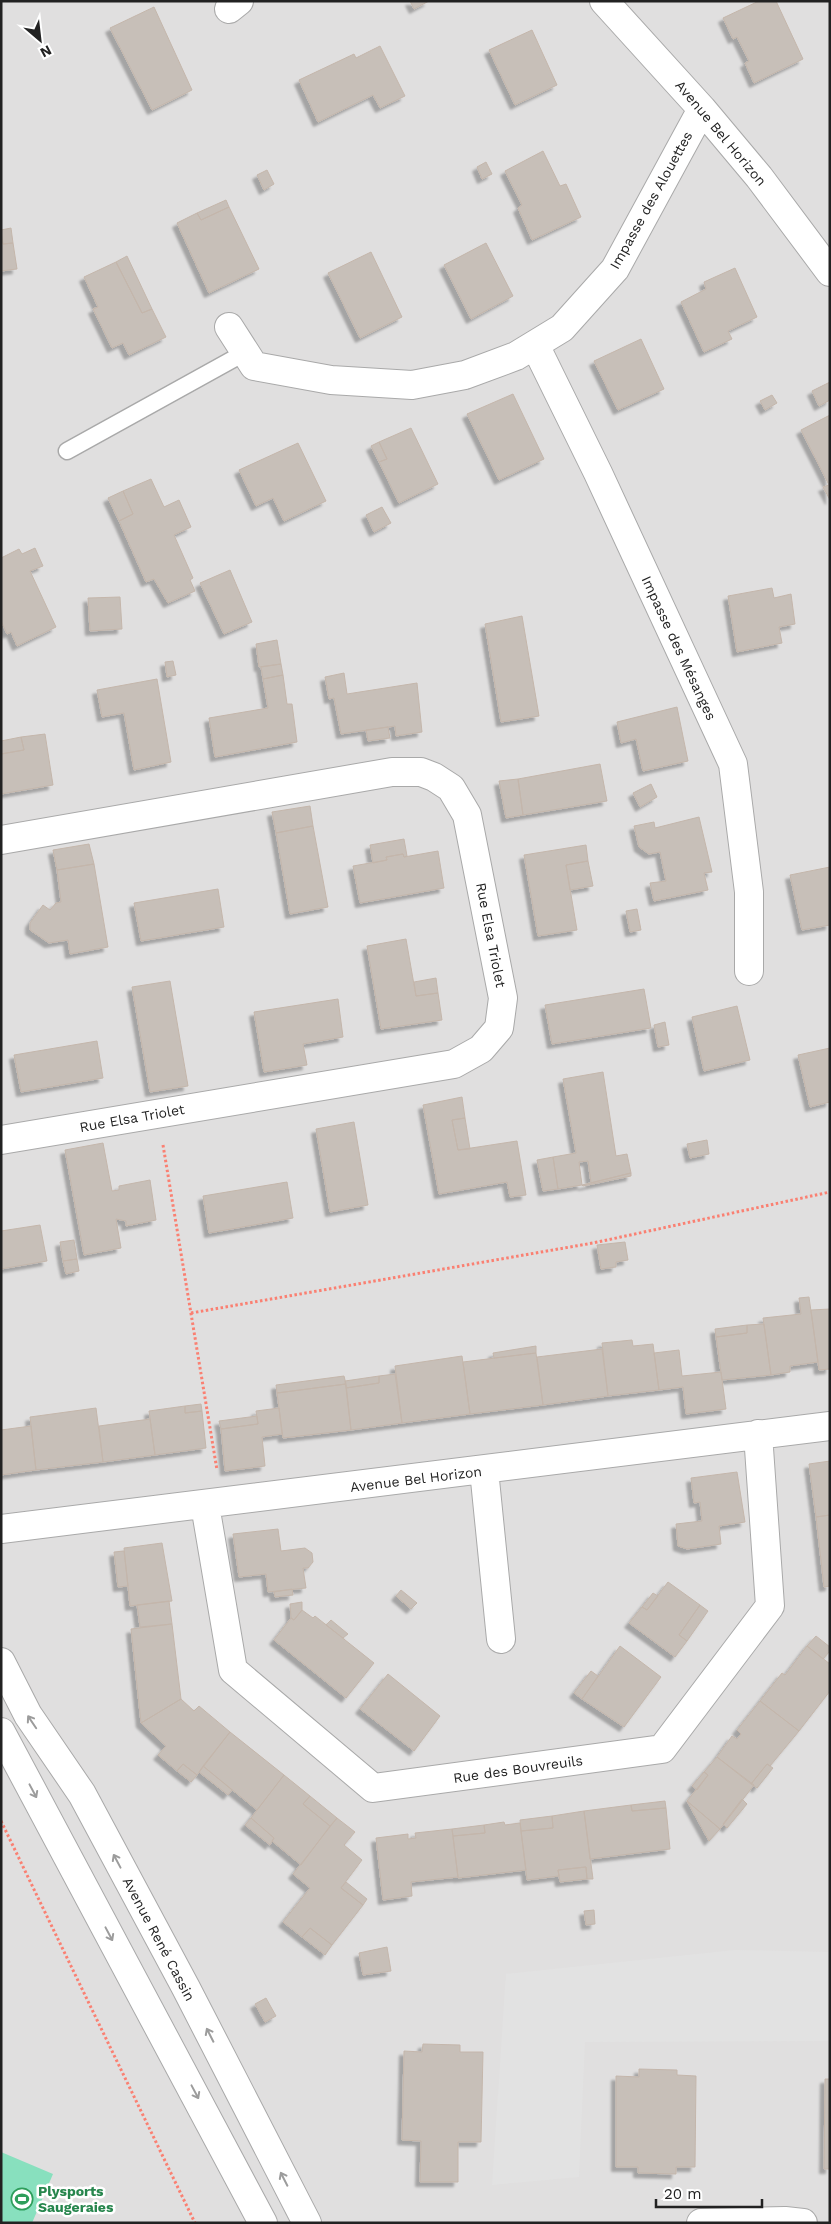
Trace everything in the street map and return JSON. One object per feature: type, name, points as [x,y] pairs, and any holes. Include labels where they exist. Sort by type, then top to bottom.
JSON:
[{"type":"street","name":"Avenue Bel Horizon","points":[[604,1],[702,109],[759,177],[830,272]]},
{"type":"street","name":"Impasse des Alouettes","points":[[229,327],[254,366],[331,380],[412,385],[465,375],[516,356],[562,328],[614,268],[702,109]]},
{"type":"street","name":"Impasse des Mésanges","points":[[535,344],[598,473],[733,764],[749,892],[749,971]]},
{"type":"street","name":"Rue Elsa Triolet","points":[[1,840],[392,772],[421,772],[451,788],[467,815],[503,998],[499,1028],[481,1049],[454,1064],[1,1140]]},
{"type":"street","name":"Avenue Bel Horizon","points":[[1,1529],[830,1426]]},
{"type":"street","name":"Rue des Bouvreuils","points":[[214,1504],[233,1670],[373,1788],[662,1749],[770,1606],[758,1434]]},
{"type":"street","points":[[484,1470],[501,1639]]},
{"type":"street","name":"Avenue René Cassin","points":[[1,1662],[28,1715],[82,1794],[186,1988],[307,2223]]},
{"type":"street","points":[[1,1732],[263,2223]]},
{"type":"street","points":[[701,2223],[791,2222]]},
{"type":"lane","points":[[67,451],[246,352]]},
{"type":"path","points":[[157,1114],[191,1313],[214,1504]]},
{"type":"path","points":[[191,1313],[593,1243],[830,1192]]},
{"type":"path","points":[[1,1821],[195,2223]]},
{"type":"shaded area","points":[[1,1],[830,1],[830,2223],[1,2223]]},
{"type":"shaded area","points":[[735,1950],[830,1952],[830,2041],[585,2042],[579,2177],[492,2185],[506,1974]]},
{"type":"green space","name":"Plysports Saugeraies","points":[[1,2152],[53,2174],[32,2223],[1,2223]]},
{"type":"building","points":[[410,1],[429,1],[414,9]]},
{"type":"building","points":[[759,1],[776,1],[803,59],[754,83],[745,63],[749,61],[737,37],[733,39],[723,18]]},
{"type":"building","points":[[154,7],[192,90],[152,110],[110,28]]},
{"type":"building","points":[[532,30],[557,85],[515,105],[489,50]]},
{"type":"building","points":[[380,46],[405,96],[380,108],[373,95],[318,122],[299,80],[354,54],[356,58]]},
{"type":"building","points":[[543,151],[560,186],[566,184],[581,217],[532,240],[518,208],[522,205],[505,171]]},
{"type":"building","points":[[486,162],[492,174],[482,179],[477,167]]},
{"type":"building","points":[[267,170],[274,184],[264,190],[257,175]]},
{"type":"building","points":[[226,200],[229,207],[201,220],[197,213]]},
{"type":"building","points":[[229,207],[259,269],[209,293],[177,223],[197,213],[201,220]]},
{"type":"building","points":[[11,228],[13,243],[3,244],[1,230]]},
{"type":"building","points":[[1,235],[3,244],[13,243],[17,269],[1,271]]},
{"type":"building","points":[[486,243],[513,296],[471,319],[444,265]]},
{"type":"building","points":[[371,252],[402,317],[360,338],[328,273]]},
{"type":"building","points":[[127,256],[152,309],[142,313],[116,262]]},
{"type":"building","points":[[116,262],[142,313],[152,309],[166,337],[129,355],[123,343],[112,348],[93,309],[98,307],[84,277]]},
{"type":"building","points":[[735,268],[757,317],[728,331],[732,339],[704,352],[681,302],[706,289],[704,282]]},
{"type":"building","points":[[641,339],[664,389],[618,410],[594,361]]},
{"type":"building","points":[[830,382],[830,400],[819,406],[812,391]]},
{"type":"building","points":[[513,394],[544,459],[499,480],[467,414]]},
{"type":"building","points":[[772,395],[777,403],[765,410],[760,401]]},
{"type":"building","points":[[830,415],[830,500],[823,487],[829,485],[801,430]]},
{"type":"building","points":[[411,428],[438,484],[399,503],[379,462],[387,459],[379,442]]},
{"type":"building","points":[[379,442],[387,459],[379,462],[371,446]]},
{"type":"building","points":[[298,443],[326,501],[284,521],[273,498],[256,506],[239,470]]},
{"type":"building","points":[[151,479],[164,507],[179,500],[191,527],[174,535],[193,578],[190,580],[195,591],[168,603],[154,579],[146,582],[119,521],[133,514],[123,491]]},
{"type":"building","points":[[123,491],[133,514],[119,521],[108,498]]},
{"type":"building","points":[[382,507],[391,523],[374,532],[366,515]]},
{"type":"building","points":[[35,548],[43,566],[30,571],[56,627],[17,646],[11,632],[7,634],[1,621],[1,558],[19,549],[22,554]]},
{"type":"building","points":[[230,570],[252,622],[224,634],[200,583]]},
{"type":"building","points":[[772,588],[774,598],[791,594],[795,624],[779,627],[782,643],[737,652],[728,596]]},
{"type":"building","points":[[120,597],[122,629],[90,631],[88,598]]},
{"type":"building","points":[[522,616],[539,716],[501,722],[485,624]]},
{"type":"building","points":[[277,640],[281,664],[259,667],[256,644]]},
{"type":"building","points":[[173,661],[176,675],[167,677],[165,662]]},
{"type":"building","points":[[281,664],[283,675],[263,679],[261,667]]},
{"type":"building","points":[[344,673],[347,694],[417,683],[422,732],[396,736],[395,726],[341,734],[334,698],[329,699],[325,677]]},
{"type":"building","points":[[283,675],[287,704],[292,704],[297,742],[215,757],[209,718],[268,708],[263,679]]},
{"type":"building","points":[[157,679],[171,762],[134,770],[124,713],[102,717],[97,690]]},
{"type":"building","points":[[677,707],[688,761],[643,771],[636,739],[621,743],[617,722]]},
{"type":"building","points":[[388,727],[390,738],[368,741],[366,730]]},
{"type":"building","points":[[45,734],[53,785],[1,794],[1,754],[24,750],[21,737]]},
{"type":"building","points":[[21,737],[24,750],[1,754],[1,741]]},
{"type":"building","points":[[600,764],[607,801],[523,815],[518,779]]},
{"type":"building","points":[[518,779],[523,815],[506,818],[499,781]]},
{"type":"building","points":[[651,784],[657,797],[640,807],[633,793]]},
{"type":"building","points":[[310,806],[313,826],[276,833],[272,812]]},
{"type":"building","points":[[699,817],[712,872],[704,873],[708,890],[654,901],[650,883],[666,881],[660,852],[649,854],[639,847],[634,826],[654,822],[655,828]]},
{"type":"building","points":[[313,826],[328,907],[290,914],[276,833]]},
{"type":"building","points":[[404,839],[407,856],[404,857],[403,854],[386,857],[387,860],[373,863],[370,845]]},
{"type":"building","points":[[89,844],[94,864],[57,870],[53,850]]},
{"type":"building","points":[[586,845],[588,861],[566,865],[577,930],[538,936],[524,855]]},
{"type":"building","points":[[438,851],[444,888],[360,903],[353,866],[387,860],[386,857],[403,854],[404,857]]},
{"type":"building","points":[[588,861],[593,886],[570,890],[566,865]]},
{"type":"building","points":[[94,864],[108,947],[70,954],[68,940],[49,943],[30,930],[30,923],[43,905],[50,910],[56,903],[61,902],[57,870]]},
{"type":"building","points":[[830,867],[830,925],[802,930],[790,875]]},
{"type":"building","points":[[218,889],[224,927],[141,941],[134,903]]},
{"type":"building","points":[[637,909],[641,930],[630,932],[626,911]]},
{"type":"building","points":[[406,939],[416,996],[438,993],[442,1020],[381,1029],[367,946]]},
{"type":"building","points":[[436,978],[438,993],[416,996],[414,982]]},
{"type":"building","points":[[170,981],[188,1086],[150,1092],[132,987]]},
{"type":"building","points":[[644,989],[651,1028],[552,1044],[545,1005]]},
{"type":"building","points":[[338,999],[343,1037],[303,1044],[307,1065],[264,1072],[254,1012]]},
{"type":"building","points":[[737,1006],[750,1060],[704,1071],[692,1017]]},
{"type":"building","points":[[665,1022],[669,1045],[658,1047],[654,1025]]},
{"type":"building","points":[[97,1041],[103,1078],[21,1092],[14,1055]]},
{"type":"building","points":[[830,1048],[830,1102],[810,1107],[798,1055]]},
{"type":"building","points":[[603,1072],[616,1156],[627,1154],[631,1173],[591,1183],[588,1161],[579,1162],[582,1185],[558,1189],[553,1157],[576,1153],[563,1079]]},
{"type":"building","points":[[462,1097],[465,1118],[452,1120],[458,1150],[517,1141],[526,1195],[510,1197],[507,1182],[439,1194],[423,1105]]},
{"type":"building","points":[[465,1118],[470,1149],[458,1150],[452,1120]]},
{"type":"building","points":[[354,1122],[368,1205],[330,1212],[316,1129]]},
{"type":"building","points":[[707,1140],[709,1154],[690,1158],[687,1144]]},
{"type":"building","points":[[103,1143],[112,1191],[119,1190],[119,1186],[150,1180],[156,1220],[126,1226],[126,1221],[116,1219],[121,1248],[84,1255],[65,1150]]},
{"type":"building","points":[[553,1157],[558,1189],[543,1191],[537,1160]]},
{"type":"building","points":[[631,1173],[631,1176],[582,1185]]},
{"type":"building","points":[[287,1182],[293,1218],[209,1233],[203,1196]]},
{"type":"building","points":[[40,1225],[47,1261],[1,1269],[1,1231]]},
{"type":"building","points":[[74,1240],[77,1259],[63,1261],[60,1242]]},
{"type":"building","points":[[625,1242],[628,1260],[616,1262],[616,1267],[601,1269],[597,1245]]},
{"type":"building","points":[[77,1259],[79,1271],[66,1274],[63,1261]]},
{"type":"building","points":[[809,1297],[818,1362],[790,1366],[790,1372],[771,1375],[763,1318],[801,1314],[799,1298]]},
{"type":"building","points":[[830,1309],[830,1369],[819,1370],[811,1310]]},
{"type":"building","points":[[764,1324],[771,1375],[722,1380],[716,1337],[747,1333],[747,1325]]},
{"type":"building","points":[[747,1325],[747,1333],[716,1337],[715,1329]]},
{"type":"building","points":[[632,1340],[633,1346],[653,1344],[659,1390],[608,1396],[602,1343]]},
{"type":"building","points":[[536,1346],[536,1353],[494,1358],[493,1353]]},
{"type":"building","points":[[602,1349],[608,1396],[543,1405],[537,1357]]},
{"type":"building","points":[[679,1350],[682,1376],[721,1372],[726,1409],[686,1414],[683,1387],[659,1390],[654,1353]]},
{"type":"building","points":[[536,1353],[543,1405],[470,1414],[463,1362]]},
{"type":"building","points":[[462,1356],[470,1414],[402,1423],[395,1366]]},
{"type":"building","points":[[395,1374],[402,1423],[351,1430],[346,1388],[379,1383],[379,1376]]},
{"type":"building","points":[[344,1376],[346,1384],[277,1393],[276,1385]]},
{"type":"building","points":[[379,1376],[379,1383],[346,1388],[345,1381]]},
{"type":"building","points":[[346,1384],[351,1430],[283,1438],[277,1393]]},
{"type":"building","points":[[201,1404],[202,1411],[185,1413],[185,1406]]},
{"type":"building","points":[[185,1406],[185,1413],[202,1411],[206,1448],[155,1455],[149,1411]]},
{"type":"building","points":[[96,1408],[103,1462],[36,1470],[30,1417]]},
{"type":"building","points":[[279,1408],[282,1434],[262,1437],[265,1466],[225,1471],[221,1429],[258,1424],[256,1411]]},
{"type":"building","points":[[257,1416],[258,1424],[221,1429],[219,1421]]},
{"type":"building","points":[[150,1419],[155,1455],[103,1462],[99,1426]]},
{"type":"building","points":[[31,1426],[36,1470],[1,1475],[1,1430]]},
{"type":"building","points":[[830,1461],[830,1515],[816,1517],[809,1464]]},
{"type":"building","points":[[737,1472],[745,1522],[719,1526],[721,1544],[687,1549],[678,1546],[676,1524],[702,1521],[700,1502],[694,1503],[691,1478]]},
{"type":"building","points":[[830,1515],[830,1586],[824,1587],[816,1517]]},
{"type":"building","points":[[278,1529],[281,1551],[305,1548],[312,1553],[313,1562],[308,1568],[303,1568],[306,1588],[268,1592],[266,1574],[239,1577],[233,1534]]},
{"type":"building","points":[[162,1543],[172,1601],[130,1606],[124,1548]]},
{"type":"building","points":[[124,1551],[128,1586],[118,1587],[114,1552]]},
{"type":"building","points":[[668,1582],[700,1605],[679,1635],[687,1641],[675,1657],[629,1623],[642,1607],[647,1610]]},
{"type":"building","points":[[292,1589],[293,1595],[275,1597],[274,1592]]},
{"type":"building","points":[[401,1590],[417,1603],[411,1609],[396,1596]]},
{"type":"building","points":[[653,1593],[658,1596],[647,1610],[642,1607]]},
{"type":"building","points":[[169,1601],[172,1624],[140,1627],[137,1605]]},
{"type":"building","points":[[302,1602],[302,1610],[294,1620],[291,1618],[290,1604]]},
{"type":"building","points":[[700,1605],[708,1611],[687,1641],[679,1635]]},
{"type":"building","points":[[302,1610],[313,1618],[315,1616],[374,1663],[346,1698],[274,1640],[291,1618],[294,1620]]},
{"type":"building","points":[[331,1620],[348,1634],[343,1638],[326,1625]]},
{"type":"building","points":[[172,1624],[181,1699],[141,1723],[131,1629]]},
{"type":"building","points":[[816,1636],[830,1647],[830,1651],[823,1659],[807,1646]]},
{"type":"building","points":[[620,1646],[661,1677],[624,1727],[582,1699]]},
{"type":"building","points":[[807,1646],[830,1664],[830,1691],[799,1731],[760,1701],[782,1673],[785,1675]]},
{"type":"building","points":[[591,1671],[598,1676],[582,1699],[574,1693]]},
{"type":"building","points":[[388,1674],[440,1716],[414,1751],[360,1709]]},
{"type":"building","points":[[181,1699],[194,1711],[199,1706],[230,1732],[197,1775],[183,1764],[177,1771],[158,1755],[166,1746],[141,1723]]},
{"type":"building","points":[[760,1701],[799,1731],[770,1766],[767,1764],[751,1784],[717,1757],[732,1736],[737,1739],[741,1734],[737,1730]]},
{"type":"building","points":[[230,1732],[284,1775],[257,1810],[203,1766]]},
{"type":"building","points":[[717,1757],[754,1785],[720,1829],[687,1801],[708,1775],[704,1772]]},
{"type":"building","points":[[183,1764],[197,1775],[191,1782],[177,1771]]},
{"type":"building","points":[[767,1764],[773,1768],[757,1788],[751,1784]]},
{"type":"building","points":[[203,1766],[232,1790],[228,1795],[199,1772]]},
{"type":"building","points":[[704,1772],[708,1775],[697,1790],[692,1786]]},
{"type":"building","points":[[284,1775],[310,1796],[303,1804],[330,1826],[301,1865],[272,1841],[274,1838],[251,1818]]},
{"type":"building","points":[[310,1796],[337,1818],[330,1826],[303,1804]]},
{"type":"building","points":[[742,1799],[747,1804],[727,1828],[723,1824]]},
{"type":"building","points":[[665,1801],[666,1808],[632,1811],[631,1805]]},
{"type":"building","points":[[687,1801],[720,1829],[709,1841]]},
{"type":"building","points":[[631,1805],[632,1811],[666,1808],[670,1849],[590,1859],[584,1811]]},
{"type":"building","points":[[584,1811],[593,1879],[587,1879],[586,1867],[558,1870],[559,1876],[527,1880],[521,1831],[553,1828],[552,1816]]},
{"type":"building","points":[[552,1816],[553,1828],[521,1831],[520,1820]]},
{"type":"building","points":[[251,1818],[274,1838],[270,1845],[245,1825]]},
{"type":"building","points":[[337,1818],[355,1832],[344,1845],[362,1860],[341,1888],[363,1905],[332,1945],[310,1928],[302,1937],[283,1922],[310,1888],[293,1874]]},
{"type":"building","points":[[504,1822],[505,1825],[520,1823],[526,1870],[458,1878],[453,1836],[485,1833],[484,1825]]},
{"type":"building","points":[[484,1825],[485,1833],[453,1836],[452,1829]]},
{"type":"building","points":[[452,1829],[458,1877],[411,1882],[412,1896],[383,1900],[376,1838],[408,1834],[408,1839],[416,1838],[415,1833]]},
{"type":"building","points":[[586,1867],[587,1879],[560,1882],[558,1870]]},
{"type":"building","points":[[346,1882],[367,1899],[363,1905],[341,1888]]},
{"type":"building","points":[[594,1910],[595,1924],[586,1925],[584,1911]]},
{"type":"building","points":[[310,1928],[332,1945],[325,1955],[302,1937]]},
{"type":"building","points":[[387,1947],[391,1971],[363,1975],[359,1953]]},
{"type":"building","points":[[266,1998],[276,2016],[265,2022],[255,2004]]},
{"type":"building","points":[[423,2044],[460,2045],[460,2052],[483,2052],[481,2142],[458,2142],[458,2182],[420,2182],[421,2141],[402,2140],[404,2051],[422,2052]]},
{"type":"building","points":[[639,2069],[677,2070],[677,2075],[696,2076],[695,2167],[676,2167],[676,2174],[638,2173],[638,2167],[616,2167],[616,2076],[639,2077]]},
{"type":"building","points":[[825,2079],[830,2079],[830,2169],[824,2169]]},
{"type":"place","name":"Plysports Saugeraies","points":[[22,2199]]}]
